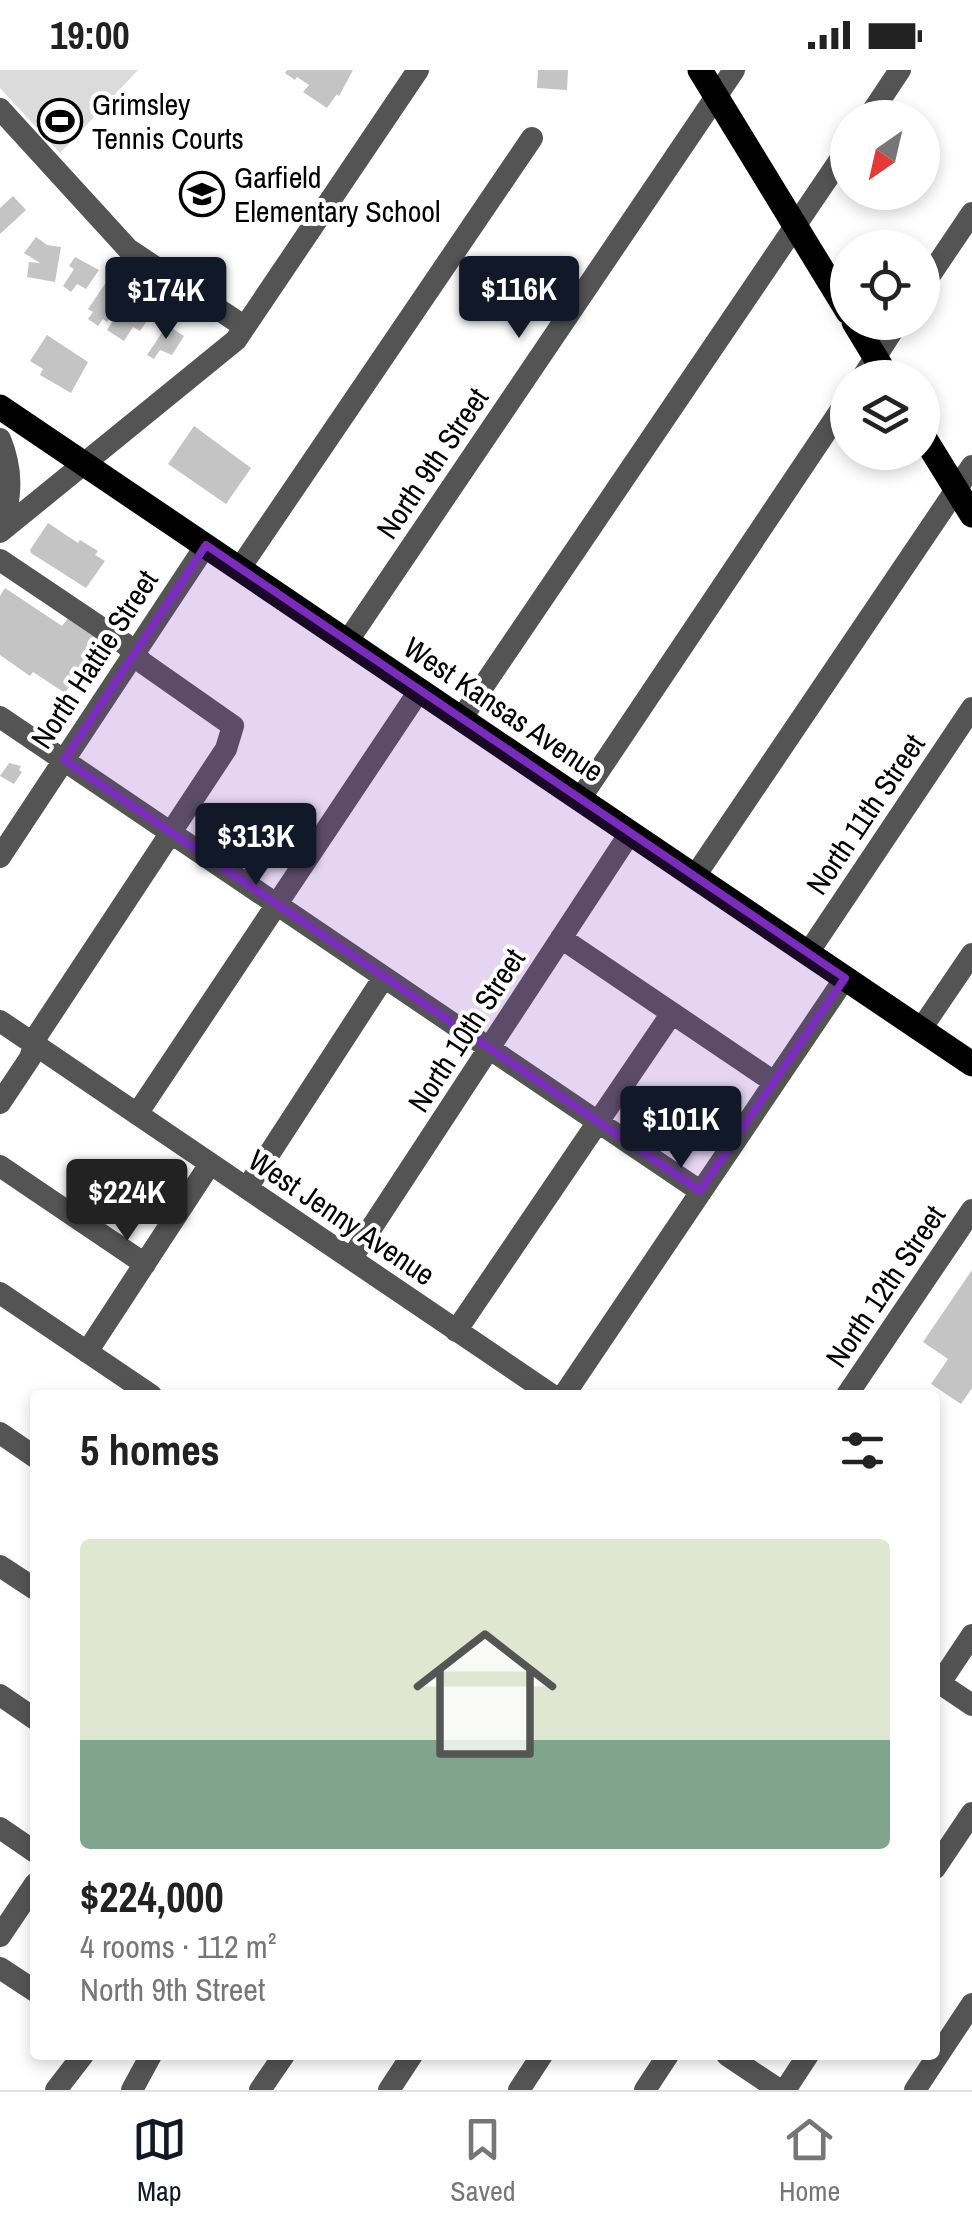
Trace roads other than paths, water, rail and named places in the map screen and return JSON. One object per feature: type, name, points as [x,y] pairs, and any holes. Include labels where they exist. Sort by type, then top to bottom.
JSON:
[{"type":"main road","points":[[700,70],[830,283]]},
{"type":"main road","name":"West Kansas Avenue","points":[[0,406],[972,1064]]},
{"type":"main road","points":[[940,462],[972,515]]},
{"type":"street","points":[[2,530],[236,340],[418,70]]},
{"type":"street","name":"North 9th Street","points":[[347,642],[734,70]]},
{"type":"street","points":[[880,100],[900,70]]},
{"type":"street","points":[[0,109],[128,248],[244,328]]},
{"type":"street","points":[[240,568],[532,138]]},
{"type":"street","points":[[461,719],[830,174]]},
{"type":"street","points":[[940,260],[972,213]]},
{"type":"street","points":[[580,799],[830,426]]},
{"type":"street","points":[[0,439],[10,464],[11,496],[2,530]]},
{"type":"street","points":[[695,876],[972,466]]},
{"type":"street","name":"North Hattie Street","points":[[0,857],[206,545]]},
{"type":"street","points":[[0,560],[232,726],[226,749],[38,1034],[30,1058],[0,1103]]},
{"type":"street","points":[[136,1114],[419,691]]},
{"type":"street","name":"North 11th Street","points":[[808,953],[972,708]]},
{"type":"street","points":[[0,717],[700,1191]]},
{"type":"street","name":"North 10th Street","points":[[351,1259],[630,833]]},
{"type":"street","points":[[561,938],[774,1082]]},
{"type":"street","points":[[921,1029],[972,954]]},
{"type":"street","points":[[246,1188],[384,978]]},
{"type":"street","points":[[567,1390],[845,978]]},
{"type":"street","points":[[456,1330],[672,1013]]},
{"type":"street","name":"West Jenny Avenue","points":[[0,1022],[545,1390]]},
{"type":"street","points":[[86,1352],[210,1164]]},
{"type":"street","points":[[0,1166],[146,1264]]},
{"type":"street","name":"North 12th Street","points":[[850,1390],[972,1210]]},
{"type":"street","points":[[0,1293],[143,1390]]},
{"type":"street","points":[[0,1433],[30,1454]]},
{"type":"street","points":[[0,1566],[30,1586]]},
{"type":"street","points":[[940,1679],[972,1635]]},
{"type":"street","points":[[940,1685],[972,1705]]},
{"type":"street","points":[[0,1695],[30,1716]]},
{"type":"street","points":[[940,1861],[972,1813]]},
{"type":"street","points":[[0,1828],[30,1849]]},
{"type":"street","points":[[0,1936],[30,1891]]},
{"type":"street","points":[[0,1968],[30,1988]]},
{"type":"street","points":[[940,2052],[972,2004]]},
{"type":"street","points":[[56,2090],[79,2060]]},
{"type":"street","points":[[132,2090],[143,2060]]},
{"type":"street","points":[[260,2090],[281,2060]]},
{"type":"street","points":[[388,2090],[409,2060]]},
{"type":"street","points":[[519,2090],[539,2060]]},
{"type":"street","points":[[645,2090],[665,2060]]},
{"type":"street","points":[[735,2060],[782,2090],[804,2060]]},
{"type":"street","points":[[915,2090],[935,2060]]},
{"type":"place","name":"Grimsley Tennis Courts","points":[[60,121]]},
{"type":"place","name":"Garfield Elementary School","points":[[202,194]]}]
